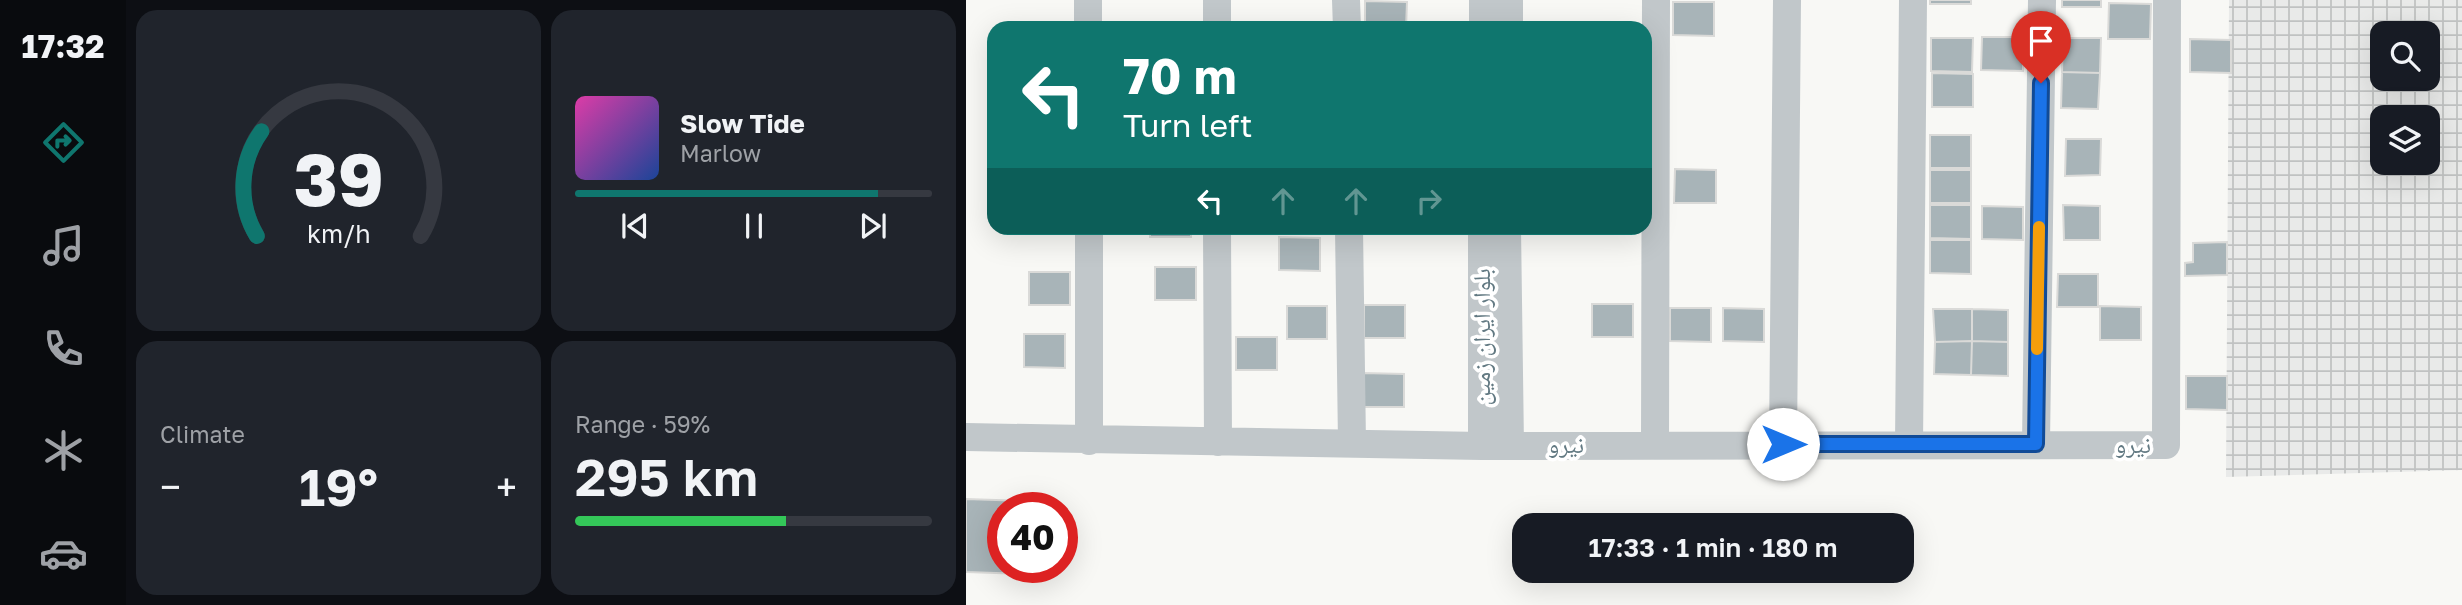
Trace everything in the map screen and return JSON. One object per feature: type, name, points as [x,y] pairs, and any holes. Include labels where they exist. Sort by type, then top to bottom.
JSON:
[{"type":"street","points":[[1088,0],[1088,21]]},
{"type":"street","points":[[1217,0],[1217,21]]},
{"type":"street","points":[[1346,0],[1347,21]]},
{"type":"street","points":[[1483,0],[1483,21]]},
{"type":"street","points":[[1509,0],[1509,21]]},
{"type":"street","points":[[1656,0],[1656,444]]},
{"type":"street","points":[[1783,444],[1787,0]]},
{"type":"street","points":[[1909,445],[1913,0]]},
{"type":"street","points":[[2036,444],[2042,0]]},
{"type":"street","name":"نیرو","points":[[966,437],[1482,446],[2166,445],[2167,0]]},
{"type":"street","points":[[1089,235],[1089,441]]},
{"type":"street","points":[[1217,235],[1217,442]]},
{"type":"street","points":[[1349,235],[1352,443]]},
{"type":"street","name":"بلوار ایران زمین","points":[[1482,235],[1482,446]]},
{"type":"street","name":"بلوار ایران زمین","points":[[1507,235],[1510,445]]},
{"type":"shaded area","points":[[2229,0],[2462,0],[2462,470],[2226,477]]},
{"type":"building","points":[[1930,0],[1971,0],[1971,4],[1930,4]]},
{"type":"building","points":[[2062,0],[2101,0],[2101,7],[2062,7]]},
{"type":"building","points":[[1365,1],[1407,2],[1406,21],[1365,21]]},
{"type":"building","points":[[1673,2],[1714,2],[1714,36],[1673,35]]},
{"type":"building","points":[[2109,3],[2151,4],[2150,39],[2108,39]]},
{"type":"building","points":[[1982,37],[2023,37],[2023,71],[1981,70]]},
{"type":"building","points":[[1931,38],[1973,38],[1972,72],[1931,71]]},
{"type":"building","points":[[2063,38],[2101,38],[2100,73],[2062,72]]},
{"type":"building","points":[[2190,39],[2231,40],[2231,73],[2190,72]]},
{"type":"building","points":[[2062,72],[2100,73],[2098,109],[2061,108]]},
{"type":"building","points":[[1932,73],[1973,74],[1973,107],[1932,107]]},
{"type":"building","points":[[1930,135],[1971,135],[1971,168],[1930,168]]},
{"type":"building","points":[[2066,139],[2101,139],[2100,175],[2065,176]]},
{"type":"building","points":[[1675,169],[1716,170],[1716,203],[1674,203]]},
{"type":"building","points":[[1930,170],[1971,170],[1971,203],[1930,203]]},
{"type":"building","points":[[1930,205],[1971,205],[1971,239],[1930,238]]},
{"type":"building","points":[[2063,205],[2100,206],[2100,240],[2064,240]]},
{"type":"building","points":[[1982,206],[2023,207],[2023,240],[1982,239]]},
{"type":"building","points":[[1150,235],[1191,235],[1191,237]]},
{"type":"building","points":[[1279,237],[1320,238],[1320,271],[1279,270]]},
{"type":"building","points":[[1930,240],[1971,240],[1971,274],[1930,273]]},
{"type":"building","points":[[2227,242],[2227,275],[2185,276],[2185,263],[2193,262],[2193,243]]},
{"type":"building","points":[[1155,267],[1196,267],[1196,300],[1155,300]]},
{"type":"building","points":[[1029,272],[1070,272],[1070,305],[1029,305]]},
{"type":"building","points":[[2058,274],[2098,274],[2098,307],[2057,307]]},
{"type":"building","points":[[1592,304],[1633,304],[1633,337],[1592,337]]},
{"type":"building","points":[[1364,305],[1405,305],[1405,338],[1364,338]]},
{"type":"building","points":[[1287,306],[1327,306],[1327,339],[1287,339]]},
{"type":"building","points":[[2100,306],[2141,307],[2141,340],[2100,340]]},
{"type":"building","points":[[1670,308],[1711,308],[1711,342],[1670,341]]},
{"type":"building","points":[[1723,308],[1764,309],[1764,342],[1723,341]]},
{"type":"building","points":[[1933,309],[1972,309],[1972,341],[1935,342]]},
{"type":"building","points":[[1972,309],[2008,310],[2008,342],[1972,341]]},
{"type":"building","points":[[1024,334],[1065,334],[1065,368],[1024,367]]},
{"type":"building","points":[[1236,337],[1277,337],[1277,370],[1236,370]]},
{"type":"building","points":[[1972,341],[2008,342],[2008,376],[1971,375]]},
{"type":"building","points":[[1972,341],[1971,375],[1934,374],[1935,342]]},
{"type":"building","points":[[1363,373],[1404,374],[1404,407],[1363,407]]},
{"type":"building","points":[[2186,376],[2227,376],[2227,410],[2186,409]]},
{"type":"building","points":[[966,499],[987,500],[987,573],[966,572]]},
{"type":"slow traffic","points":[[2037,349],[2039,227]]},
{"type":"route","points":[[1783,444],[2036,444],[2041,83]]}]
